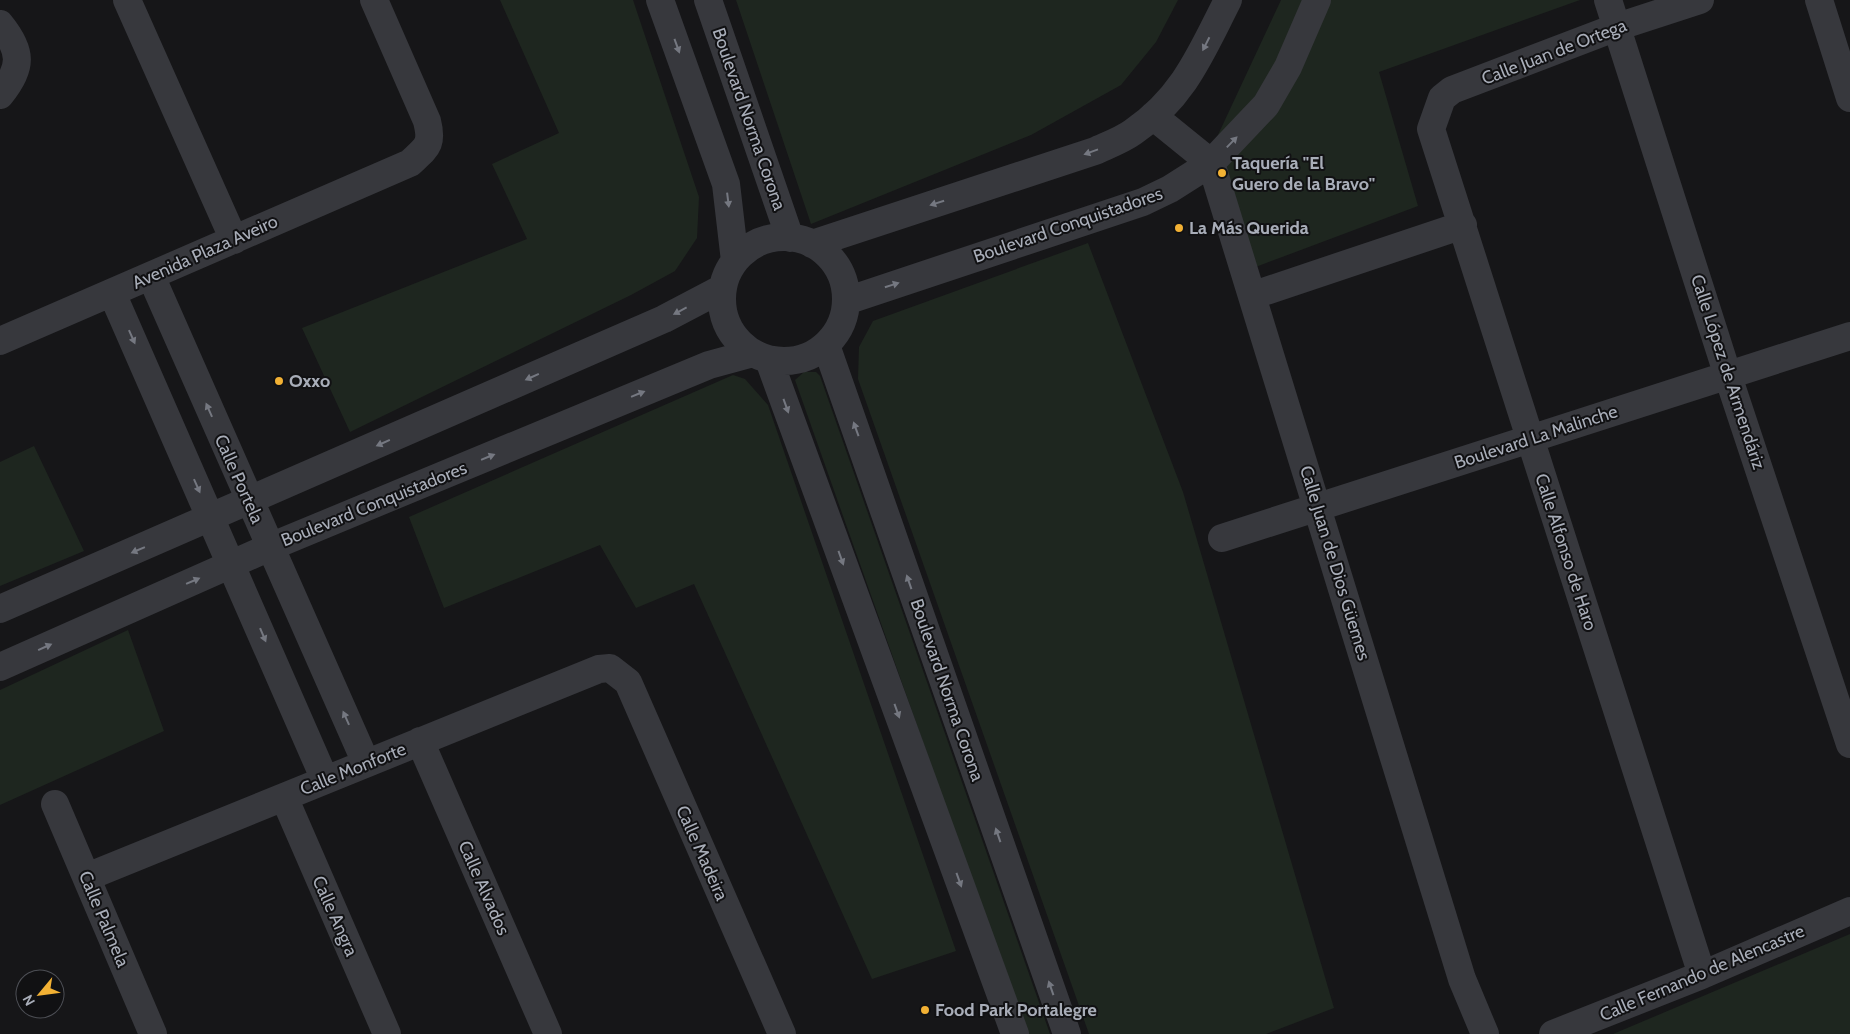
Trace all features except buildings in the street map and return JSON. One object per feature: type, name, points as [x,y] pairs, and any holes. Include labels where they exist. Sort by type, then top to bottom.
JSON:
[{"type":"street","points":[[127,0],[234,240]]},
{"type":"street","name":"Avenida Plaza Aveiro","points":[[0,341],[410,163],[428,146],[430,136],[426,121],[374,0]]},
{"type":"street","points":[[660,0],[726,184],[735,261]]},
{"type":"street","name":"Boulevard Norma Corona","points":[[708,0],[801,241]]},
{"type":"street","points":[[801,241],[826,254],[837,267],[844,283],[846,300],[844,317],[837,332],[826,345],[809,356],[789,362],[761,356],[738,341],[728,325],[722,307],[723,288],[728,274],[735,261],[746,250],[759,242],[801,241],[1095,151],[1132,133],[1164,108],[1185,82],[1228,0]]},
{"type":"street","name":"Boulevard Conquistadores","points":[[846,300],[1143,202],[1170,189],[1211,163],[1266,105],[1288,67],[1317,0]]},
{"type":"street","name":"Calle López de Armendáriz","points":[[1608,0],[1728,376],[1850,744]]},
{"type":"street","name":"Calle Juan de Ortega","points":[[1431,128],[1442,98],[1452,90],[1617,28],[1700,0]]},
{"type":"street","points":[[1819,0],[1850,98]]},
{"type":"street","points":[[0,24],[16,47],[17,62],[10,82],[0,95]]},
{"type":"street","points":[[1153,116],[1211,163]]},
{"type":"street","name":"Calle Alfonso de Haro","points":[[1431,128],[1702,975]]},
{"type":"street","name":"Calle Juan de Dios Güemes","points":[[1211,163],[1254,295],[1462,979],[1485,1034]]},
{"type":"street","points":[[1254,295],[1462,226]]},
{"type":"street","name":"Calle Portela","points":[[150,276],[366,763]]},
{"type":"street","points":[[0,609],[249,502],[664,319],[723,288]]},
{"type":"street","points":[[112,293],[325,780]]},
{"type":"street","name":"Boulevard La Malinche","points":[[1222,538],[1850,336]]},
{"type":"street","name":"Boulevard Norma Corona","points":[[826,345],[1067,1034]]},
{"type":"street","points":[[761,356],[1015,1034]]},
{"type":"street","name":"Boulevard Conquistadores","points":[[0,667],[270,547],[709,365],[761,356]]},
{"type":"street","name":"Calle Monforte","points":[[87,877],[599,668],[610,668],[619,674]]},
{"type":"street","name":"Calle Madeira","points":[[619,674],[628,682],[782,1034]]},
{"type":"street","name":"Calle Alvados","points":[[420,742],[548,1034]]},
{"type":"street","name":"Calle Angra","points":[[284,797],[387,1034]]},
{"type":"street","name":"Calle Palmela","points":[[55,804],[153,1034]]},
{"type":"street","name":"Calle Fernando de Alencastre","points":[[1554,1034],[1702,975],[1850,911]]},
{"type":"shaded area","points":[[500,0],[633,0],[699,197],[697,238],[675,271],[631,295],[350,432],[302,328],[527,239],[492,164],[559,133]]},
{"type":"shaded area","points":[[736,0],[1178,0],[1156,42],[1121,85],[1031,135],[811,224]]},
{"type":"shaded area","points":[[1281,0],[1580,0],[1379,72],[1418,206],[1253,268],[1217,137]]},
{"type":"shaded area","points":[[1088,243],[1183,492],[1334,1008],[1266,1034],[1089,1034],[858,379],[859,347],[873,321]]},
{"type":"shaded area","points":[[804,372],[816,372],[820,376],[1050,1034],[1026,1034],[795,380]]},
{"type":"shaded area","points":[[733,375],[745,379],[768,405],[956,951],[872,979],[694,584],[636,608],[600,545],[444,608],[409,517]]},
{"type":"shaded area","points":[[34,446],[84,551],[0,586],[0,462]]},
{"type":"shaded area","points":[[128,630],[164,731],[0,805],[0,690]]},
{"type":"shaded area","points":[[1850,934],[1850,1034],[1613,1034]]},
{"type":"place","name":"Taquería \"El Guero de la Bravo\"","points":[[1222,173]]},
{"type":"place","name":"La Más Querida","points":[[1179,228]]},
{"type":"place","name":"Oxxo","points":[[279,381]]},
{"type":"place","name":"Food Park Portalegre","points":[[925,1010]]}]
